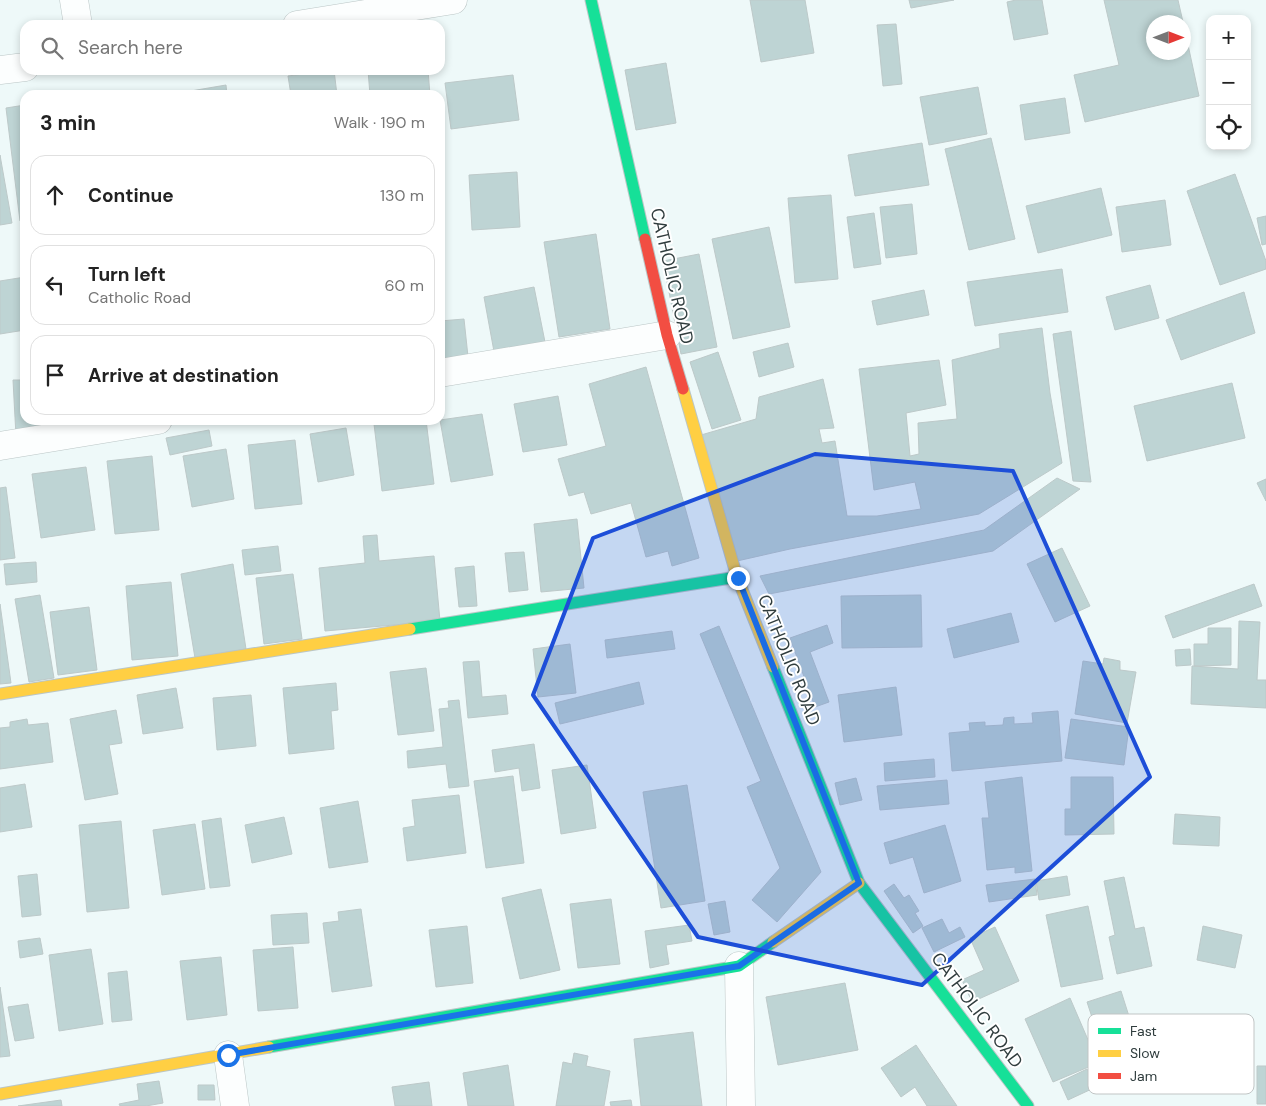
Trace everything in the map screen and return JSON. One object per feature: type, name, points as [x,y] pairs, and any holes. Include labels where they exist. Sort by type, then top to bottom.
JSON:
[{"type":"street","points":[[74,0],[77,20]]},
{"type":"street","points":[[328,20],[453,0]]},
{"type":"street","name":"CATHOLIC ROAD","points":[[591,0],[667,335],[738,578],[859,883],[1028,1106]]},
{"type":"street","points":[[0,70],[20,67]]},
{"type":"street","points":[[445,372],[667,335]]},
{"type":"street","points":[[0,446],[128,425]]},
{"type":"street","points":[[0,694],[738,578]]},
{"type":"street","points":[[0,1094],[739,966],[859,883]]},
{"type":"street","points":[[739,966],[741,1106]]},
{"type":"street","points":[[228,1055],[235,1106]]},
{"type":"highlighted area","points":[[815,454],[1013,471],[1150,777],[922,985],[698,937],[533,695],[593,538]]},
{"type":"building","points":[[750,0],[805,0],[814,53],[761,62]]},
{"type":"building","points":[[909,0],[954,0],[911,8]]},
{"type":"building","points":[[1042,0],[1048,34],[1014,40],[1007,2]]},
{"type":"building","points":[[1104,0],[1178,0],[1181,15],[1146,15],[1146,60],[1191,59],[1199,96],[1085,122],[1074,75],[1119,65]]},
{"type":"building","points":[[896,24],[902,84],[883,86],[877,25]]},
{"type":"building","points":[[666,63],[676,123],[636,130],[625,70]]},
{"type":"building","points":[[335,75],[336,90],[290,90],[288,76]]},
{"type":"building","points":[[368,75],[428,75],[430,90],[370,90]]},
{"type":"building","points":[[513,75],[519,120],[451,129],[445,83]]},
{"type":"building","points":[[226,85],[226,90],[197,90]]},
{"type":"building","points":[[978,87],[987,134],[929,145],[920,97]]},
{"type":"building","points":[[1065,98],[1070,133],[1025,140],[1020,105]]},
{"type":"building","points":[[20,106],[20,221],[6,108]]},
{"type":"building","points":[[991,138],[1015,239],[969,250],[945,149]]},
{"type":"building","points":[[922,143],[929,185],[855,196],[848,155]]},
{"type":"building","points":[[0,155],[12,223],[0,225]]},
{"type":"building","points":[[517,172],[520,227],[472,230],[469,175]]},
{"type":"building","points":[[1235,174],[1266,261],[1266,269],[1220,285],[1187,191]]},
{"type":"building","points":[[1101,188],[1112,235],[1038,253],[1026,206]]},
{"type":"building","points":[[831,195],[838,279],[795,283],[788,198]]},
{"type":"building","points":[[1165,200],[1171,245],[1122,252],[1116,207]]},
{"type":"building","points":[[912,204],[917,254],[886,258],[880,207]]},
{"type":"building","points":[[874,213],[881,264],[854,268],[847,217]]},
{"type":"building","points":[[1266,216],[1266,244],[1262,245],[1257,218]]},
{"type":"building","points":[[769,227],[790,327],[733,339],[712,239]]},
{"type":"building","points":[[596,234],[610,329],[559,337],[544,242]]},
{"type":"building","points":[[699,254],[717,347],[681,354],[663,261]]},
{"type":"building","points":[[1062,269],[1068,312],[975,326],[967,282]]},
{"type":"building","points":[[20,278],[20,331],[0,334],[0,281]]},
{"type":"building","points":[[1150,285],[1159,318],[1115,330],[1106,297]]},
{"type":"building","points":[[534,287],[546,347],[495,357],[484,297]]},
{"type":"building","points":[[924,290],[929,315],[877,325],[872,301]]},
{"type":"building","points":[[1244,292],[1255,333],[1181,360],[1166,320]]},
{"type":"building","points":[[464,319],[469,366],[445,368],[445,321]]},
{"type":"building","points":[[1042,328],[1050,393],[1062,463],[979,514],[790,549],[737,561],[701,435],[756,419],[759,397],[823,379],[834,428],[819,429],[822,443],[835,441],[847,516],[877,516],[921,509],[915,482],[874,490],[859,369],[939,360],[946,405],[906,413],[910,456],[919,454],[918,423],[957,419],[952,360],[1000,348],[999,334]]},
{"type":"building","points":[[1071,331],[1091,482],[1073,481],[1053,334]]},
{"type":"building","points":[[788,343],[794,367],[759,377],[753,352]]},
{"type":"building","points":[[718,352],[741,420],[712,429],[690,362]]},
{"type":"building","points":[[646,367],[699,558],[672,566],[668,551],[646,557],[631,503],[591,514],[584,492],[569,496],[558,459],[606,446],[589,384]]},
{"type":"building","points":[[13,380],[20,380],[20,425],[56,425],[57,433],[16,436]]},
{"type":"building","points":[[1232,383],[1245,438],[1147,461],[1134,406]]},
{"type":"building","points":[[558,396],[567,445],[523,452],[514,404]]},
{"type":"building","points":[[482,414],[493,475],[451,482],[441,425],[445,425],[445,419]]},
{"type":"building","points":[[374,425],[427,425],[434,484],[382,491]]},
{"type":"building","points":[[346,428],[354,475],[318,482],[310,434]]},
{"type":"building","points":[[209,430],[212,446],[170,455],[166,438]]},
{"type":"building","points":[[295,440],[302,504],[255,509],[248,445]]},
{"type":"building","points":[[226,449],[234,499],[192,507],[183,456]]},
{"type":"building","points":[[152,456],[159,530],[115,534],[107,461]]},
{"type":"building","points":[[86,467],[95,530],[41,538],[32,474]]},
{"type":"building","points":[[1057,478],[1080,489],[993,551],[769,594],[760,576],[984,530]]},
{"type":"building","points":[[1266,479],[1266,501],[1257,483]]},
{"type":"building","points":[[6,487],[15,558],[0,560],[0,488]]},
{"type":"building","points":[[577,519],[584,588],[541,592],[534,524]]},
{"type":"building","points":[[377,535],[379,561],[434,556],[440,621],[325,631],[319,568],[365,563],[363,536]]},
{"type":"building","points":[[278,546],[281,571],[245,575],[242,550]]},
{"type":"building","points":[[1062,548],[1090,606],[1055,622],[1027,564]]},
{"type":"building","points":[[524,552],[528,590],[509,592],[505,553]]},
{"type":"building","points":[[36,562],[37,582],[6,585],[4,564]]},
{"type":"building","points":[[233,564],[246,649],[195,658],[181,574]]},
{"type":"building","points":[[474,566],[477,606],[459,607],[455,568]]},
{"type":"building","points":[[293,574],[302,639],[264,644],[256,578]]},
{"type":"building","points":[[171,582],[178,656],[132,660],[126,586]]},
{"type":"building","points":[[1254,584],[1262,606],[1173,638],[1165,616]]},
{"type":"building","points":[[40,595],[54,678],[29,682],[15,599]]},
{"type":"building","points":[[921,595],[922,647],[842,648],[841,596]]},
{"type":"building","points":[[0,604],[11,683],[0,684]]},
{"type":"building","points":[[89,607],[97,670],[58,675],[50,612]]},
{"type":"building","points":[[1011,613],[1019,642],[954,658],[947,629]]},
{"type":"building","points":[[1239,621],[1260,622],[1257,680],[1266,680],[1266,708],[1191,704],[1192,666],[1238,669]]},
{"type":"building","points":[[827,625],[833,643],[810,652],[829,702],[815,707],[790,638]]},
{"type":"building","points":[[719,626],[821,872],[777,922],[752,900],[780,868],[747,787],[761,781],[700,634]]},
{"type":"building","points":[[1208,628],[1231,628],[1231,665],[1194,666],[1194,644],[1208,644]]},
{"type":"building","points":[[672,631],[675,649],[607,658],[605,640]]},
{"type":"building","points":[[570,644],[576,693],[538,697],[533,649]]},
{"type":"building","points":[[1190,649],[1191,665],[1176,666],[1175,650]]},
{"type":"building","points":[[1104,658],[1120,661],[1120,670],[1136,672],[1127,723],[1075,714],[1083,661],[1103,664]]},
{"type":"building","points":[[479,661],[482,697],[506,695],[508,714],[468,718],[463,662]]},
{"type":"building","points":[[426,668],[434,731],[398,735],[390,672]]},
{"type":"building","points":[[639,682],[644,704],[560,724],[555,703]]},
{"type":"building","points":[[336,683],[338,710],[331,711],[334,749],[289,754],[283,688]]},
{"type":"building","points":[[896,687],[902,735],[844,742],[838,695]]},
{"type":"building","points":[[176,688],[183,728],[143,734],[137,695]]},
{"type":"building","points":[[251,695],[256,746],[217,750],[213,698]]},
{"type":"building","points":[[459,700],[469,786],[449,788],[446,764],[408,768],[407,751],[443,747],[439,709],[449,708],[448,701]]},
{"type":"building","points":[[116,710],[122,743],[109,745],[118,794],[85,800],[70,719]]},
{"type":"building","points":[[1058,711],[1062,761],[952,771],[949,733],[970,731],[969,723],[985,722],[985,726],[1003,725],[1004,718],[1014,717],[1014,724],[1033,723],[1032,713]]},
{"type":"building","points":[[27,719],[28,725],[48,723],[53,762],[0,769],[0,728],[10,727],[10,722]]},
{"type":"building","points":[[1071,719],[1129,727],[1124,765],[1065,758]]},
{"type":"building","points":[[534,744],[540,788],[522,791],[519,768],[495,772],[492,750]]},
{"type":"building","points":[[934,759],[935,777],[885,781],[884,763]]},
{"type":"building","points":[[587,765],[596,828],[561,834],[552,770]]},
{"type":"building","points":[[513,776],[524,863],[486,868],[474,781]]},
{"type":"building","points":[[1022,777],[1032,871],[1015,873],[1015,867],[987,870],[982,818],[989,818],[985,782]]},
{"type":"building","points":[[1071,777],[1113,777],[1114,834],[1065,835],[1065,809],[1071,809]]},
{"type":"building","points":[[856,778],[862,800],[840,805],[835,783]]},
{"type":"building","points":[[947,780],[949,804],[880,810],[877,786]]},
{"type":"building","points":[[25,784],[32,827],[0,832],[0,788]]},
{"type":"building","points":[[687,785],[705,901],[661,908],[643,792]]},
{"type":"building","points":[[459,795],[466,853],[407,861],[403,828],[415,826],[412,800]]},
{"type":"building","points":[[358,801],[368,862],[329,868],[320,808]]},
{"type":"building","points":[[1175,814],[1220,817],[1219,846],[1173,844]]},
{"type":"building","points":[[284,817],[292,854],[252,863],[245,825]]},
{"type":"building","points":[[221,818],[230,886],[210,888],[202,821]]},
{"type":"building","points":[[121,821],[129,908],[87,912],[79,825]]},
{"type":"building","points":[[195,824],[205,889],[162,895],[153,830]]},
{"type":"building","points":[[945,825],[961,881],[924,893],[913,857],[890,864],[884,843]]},
{"type":"building","points":[[37,874],[41,915],[22,917],[18,876]]},
{"type":"building","points":[[1067,876],[1070,895],[1039,900],[1036,881]]},
{"type":"building","points":[[1124,877],[1135,929],[1144,927],[1152,966],[1117,974],[1109,937],[1115,935],[1104,881]]},
{"type":"building","points":[[1035,879],[1037,895],[989,902],[986,885]]},
{"type":"building","points":[[894,884],[904,898],[909,895],[919,911],[915,913],[923,926],[913,933],[884,891]]},
{"type":"building","points":[[541,889],[560,970],[520,979],[502,898]]},
{"type":"building","points":[[611,899],[620,964],[578,968],[570,904]]},
{"type":"building","points":[[725,901],[730,932],[714,935],[708,904]]},
{"type":"building","points":[[1088,906],[1103,979],[1061,987],[1046,915]]},
{"type":"building","points":[[361,909],[372,986],[332,992],[323,923],[339,921],[338,912]]},
{"type":"building","points":[[307,913],[309,943],[273,945],[271,915]]},
{"type":"building","points":[[942,919],[949,933],[960,927],[965,937],[934,952],[922,928]]},
{"type":"building","points":[[689,925],[692,941],[666,945],[669,964],[650,968],[645,931]]},
{"type":"building","points":[[467,926],[473,983],[436,987],[429,930]]},
{"type":"building","points":[[1203,926],[1242,935],[1235,968],[1197,960]]},
{"type":"building","points":[[995,927],[1019,981],[972,1002],[962,980],[984,970],[970,938]]},
{"type":"building","points":[[40,938],[43,954],[20,958],[18,941]]},
{"type":"building","points":[[293,947],[298,1008],[258,1011],[253,950]]},
{"type":"building","points":[[91,949],[103,1024],[59,1031],[49,955]]},
{"type":"building","points":[[221,957],[227,1015],[187,1020],[180,961]]},
{"type":"building","points":[[127,971],[132,1020],[112,1022],[108,973]]},
{"type":"building","points":[[845,983],[858,1050],[778,1065],[766,997]]},
{"type":"building","points":[[0,987],[10,1056],[0,1057]]},
{"type":"building","points":[[1121,991],[1128,1014],[1091,1014],[1087,1002]]},
{"type":"building","points":[[1070,998],[1088,1040],[1088,1067],[1053,1082],[1025,1019]]},
{"type":"building","points":[[28,1004],[34,1038],[15,1041],[8,1007]]},
{"type":"building","points":[[693,1032],[702,1106],[641,1106],[634,1039]]},
{"type":"building","points":[[916,1045],[957,1106],[927,1106],[915,1087],[901,1097],[881,1068]]},
{"type":"building","points":[[574,1053],[588,1056],[586,1066],[610,1071],[604,1106],[556,1106],[563,1062],[572,1064]]},
{"type":"building","points":[[508,1065],[514,1106],[468,1106],[463,1073]]},
{"type":"building","points":[[1257,1066],[1266,1066],[1266,1104],[1257,1104]]},
{"type":"building","points":[[1087,1069],[1088,1071],[1088,1091],[1068,1100],[1060,1082]]},
{"type":"building","points":[[159,1081],[163,1103],[146,1106],[120,1106],[119,1104],[139,1100],[137,1084]]},
{"type":"building","points":[[429,1082],[432,1106],[395,1106],[392,1087]]},
{"type":"building","points":[[198,1085],[214,1085],[215,1100],[198,1100]]},
{"type":"building","points":[[61,1100],[62,1106],[18,1106]]},
{"type":"building","points":[[631,1100],[632,1106],[611,1106],[610,1102]]},
{"type":"traffic: fast","points":[[591,0],[645,239]]},
{"type":"traffic: fast","points":[[410,629],[737,577]]},
{"type":"traffic: fast","points":[[773,667],[859,883],[1028,1106]]},
{"type":"traffic: fast","points":[[269,1047],[739,966],[773,942]]},
{"type":"traffic: slow","points":[[683,389],[737,577],[773,667]]},
{"type":"traffic: slow","points":[[0,694],[410,629]]},
{"type":"traffic: slow","points":[[773,942],[859,883]]},
{"type":"traffic: slow","points":[[0,1094],[269,1047]]},
{"type":"traffic: jam","points":[[645,239],[667,335],[683,389]]},
{"type":"route","points":[[228,1055],[739,966],[859,883],[738,578]]}]
